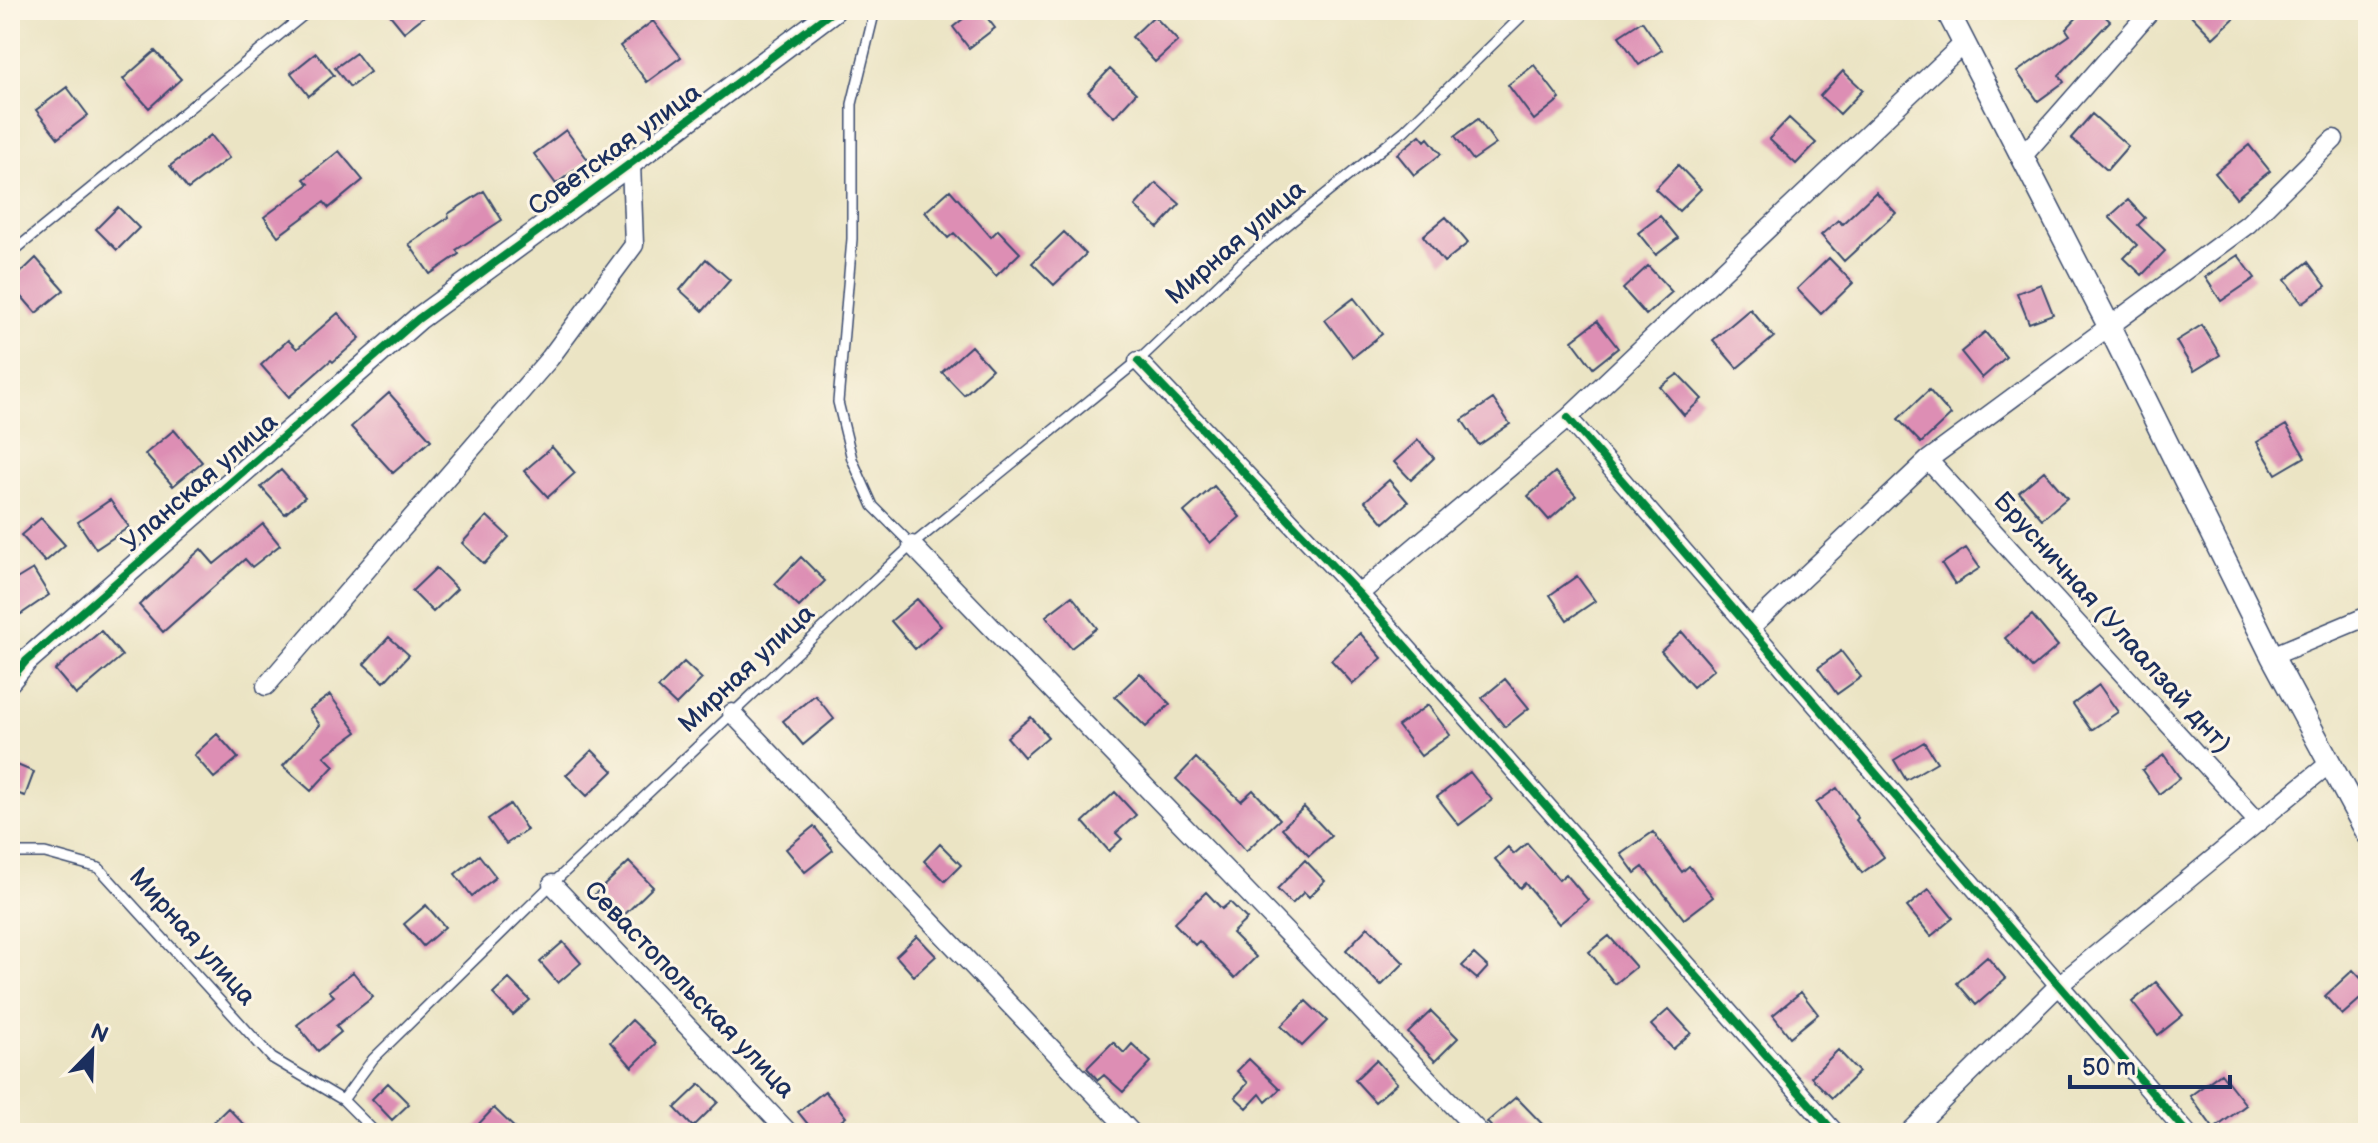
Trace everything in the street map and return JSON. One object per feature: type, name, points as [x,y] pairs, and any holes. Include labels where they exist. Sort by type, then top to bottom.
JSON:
[{"type":"street","name":"Советская улица","points":[[418,319],[834,10]]},
{"type":"street","points":[[1947,10],[2109,326],[2272,656],[2368,832]]},
{"type":"street","points":[[2021,158],[2151,10]]},
{"type":"street","points":[[1359,594],[1568,418],[1965,42]]},
{"type":"street","points":[[1750,628],[1928,460],[2248,224],[2334,139]]},
{"type":"street","points":[[266,686],[550,358],[634,245],[631,163]]},
{"type":"street","name":"Уланская улица","points":[[10,680],[26,661],[418,319]]},
{"type":"street","points":[[1138,361],[1359,594],[1835,1133]]},
{"type":"street","points":[[1568,418],[2187,1133]]},
{"type":"street","name":"Брусничная (Улаалзай днт)","points":[[1928,460],[2258,822]]},
{"type":"street","points":[[912,545],[1480,1133]]},
{"type":"street","points":[[2272,656],[2368,616]]},
{"type":"street","points":[[732,713],[1132,1133]]},
{"type":"street","points":[[1909,1133],[2059,985],[2330,763]]},
{"type":"street","name":"Севастопольская улица","points":[[552,884],[789,1133]]},
{"type":"lane","points":[[10,254],[310,10]]},
{"type":"lane","points":[[875,10],[852,104],[852,239],[838,402],[852,459],[873,506],[912,545]]},
{"type":"lane","name":"Мирная улица","points":[[10,853],[45,853],[99,868],[272,1058],[343,1100],[373,1059],[552,884],[912,545],[1138,361],[1244,260],[1404,131],[1528,10]]},
{"type":"lane","points":[[343,1100],[376,1133]]},
{"type":"building","points":[[386,10],[432,10],[404,32]]},
{"type":"building","points":[[974,10],[981,10],[995,28],[969,48],[953,27]]},
{"type":"building","points":[[2084,10],[2098,10],[2110,21],[2059,75],[2064,82],[2038,101],[2017,72],[2070,35],[2066,29]]},
{"type":"building","points":[[2186,10],[2243,10],[2213,38]]},
{"type":"building","points":[[1154,16],[1178,41],[1155,62],[1132,37]]},
{"type":"building","points":[[653,21],[681,57],[647,82],[620,46]]},
{"type":"building","points":[[1642,21],[1662,50],[1639,65],[1619,36]]},
{"type":"building","points":[[155,51],[181,79],[149,108],[123,79]]},
{"type":"building","points":[[316,53],[334,75],[309,96],[291,73]]},
{"type":"building","points":[[356,53],[370,72],[350,87],[335,68]]},
{"type":"building","points":[[1534,65],[1560,99],[1534,120],[1508,85]]},
{"type":"building","points":[[1110,69],[1136,93],[1114,117],[1088,92]]},
{"type":"building","points":[[1843,71],[1863,90],[1840,114],[1820,96]]},
{"type":"building","points":[[67,87],[88,115],[58,138],[36,110]]},
{"type":"building","points":[[2092,114],[2128,146],[2107,170],[2071,138]]},
{"type":"building","points":[[1789,118],[1816,143],[1796,164],[1769,139]]},
{"type":"building","points":[[1478,119],[1496,144],[1473,160],[1455,136]]},
{"type":"building","points":[[566,130],[588,160],[556,184],[534,154]]},
{"type":"building","points":[[211,135],[229,158],[188,189],[170,166]]},
{"type":"building","points":[[1420,135],[1425,141],[1428,138],[1441,154],[1414,175],[1397,154]]},
{"type":"building","points":[[2249,145],[2270,171],[2236,198],[2215,173]]},
{"type":"building","points":[[339,151],[363,180],[329,208],[324,202],[278,236],[264,217],[309,184],[304,179]]},
{"type":"building","points":[[1678,165],[1701,189],[1679,211],[1655,189]]},
{"type":"building","points":[[1156,183],[1180,204],[1158,228],[1135,206]]},
{"type":"building","points":[[950,190],[991,237],[998,230],[1020,253],[996,276],[954,233],[948,238],[925,212]]},
{"type":"building","points":[[484,191],[502,220],[456,250],[459,254],[430,274],[409,244]]},
{"type":"building","points":[[1876,192],[1896,213],[1844,261],[1821,235],[1838,220],[1842,224]]},
{"type":"building","points":[[2128,200],[2145,218],[2138,225],[2165,251],[2142,275],[2124,258],[2137,245],[2109,217]]},
{"type":"building","points":[[118,207],[139,228],[117,250],[96,229]]},
{"type":"building","points":[[1660,216],[1678,238],[1656,255],[1638,233]]},
{"type":"building","points":[[1446,217],[1468,243],[1444,262],[1423,236]]},
{"type":"building","points":[[1064,232],[1086,254],[1054,285],[1032,263]]},
{"type":"building","points":[[2238,255],[2255,278],[2221,301],[2205,277]]},
{"type":"building","points":[[36,258],[64,290],[36,313],[10,283]]},
{"type":"building","points":[[1829,258],[1853,283],[1821,314],[1797,289]]},
{"type":"building","points":[[706,259],[730,280],[703,311],[680,290]]},
{"type":"building","points":[[2308,262],[2326,286],[2302,303],[2285,280]]},
{"type":"building","points":[[1648,266],[1672,292],[1646,315],[1623,289]]},
{"type":"building","points":[[2041,284],[2053,314],[2029,323],[2017,293]]},
{"type":"building","points":[[1354,298],[1382,334],[1353,357],[1325,320]]},
{"type":"building","points":[[1750,309],[1774,337],[1737,368],[1713,340]]},
{"type":"building","points":[[338,313],[360,338],[289,397],[261,365],[288,340],[297,349]]},
{"type":"building","points":[[1597,321],[1618,348],[1593,368],[1572,340]]},
{"type":"building","points":[[2202,325],[2220,355],[2194,371],[2176,341]]},
{"type":"building","points":[[1985,332],[2006,357],[1982,378],[1961,352]]},
{"type":"building","points":[[971,346],[992,369],[964,395],[942,372]]},
{"type":"building","points":[[1678,374],[1702,399],[1684,415],[1660,387]]},
{"type":"building","points":[[1929,390],[1951,415],[1921,443],[1898,419]]},
{"type":"building","points":[[389,393],[431,440],[393,473],[351,427]]},
{"type":"building","points":[[1493,399],[1510,424],[1479,445],[1462,420]]},
{"type":"building","points":[[2286,425],[2305,457],[2276,474],[2257,442]]},
{"type":"building","points":[[174,430],[202,462],[173,486],[145,454]]},
{"type":"building","points":[[1418,440],[1434,458],[1411,480],[1394,462]]},
{"type":"building","points":[[552,447],[575,473],[548,497],[524,471]]},
{"type":"building","points":[[281,470],[305,497],[285,514],[261,487]]},
{"type":"building","points":[[2044,471],[2067,498],[2042,519],[2019,492]]},
{"type":"building","points":[[1555,472],[1576,496],[1549,520],[1528,496]]},
{"type":"building","points":[[1389,480],[1408,502],[1384,523],[1365,501]]},
{"type":"building","points":[[1214,486],[1240,517],[1210,543],[1184,512]]},
{"type":"building","points":[[110,500],[129,527],[96,549],[78,522]]},
{"type":"building","points":[[487,516],[509,537],[484,564],[462,543]]},
{"type":"building","points":[[41,518],[65,545],[45,562],[21,535]]},
{"type":"building","points":[[263,524],[280,545],[252,567],[245,559],[163,632],[139,605],[201,549],[214,564]]},
{"type":"building","points":[[1966,548],[1980,568],[1955,584],[1942,564]]},
{"type":"building","points":[[801,557],[825,581],[799,607],[775,584]]},
{"type":"building","points":[[436,568],[457,589],[433,612],[412,591]]},
{"type":"building","points":[[33,569],[49,595],[21,614],[10,597],[10,583]]},
{"type":"building","points":[[1577,576],[1595,601],[1567,620],[1550,595]]},
{"type":"building","points":[[1072,596],[1097,628],[1071,648],[1046,616]]},
{"type":"building","points":[[917,599],[941,626],[915,649],[891,621]]},
{"type":"building","points":[[2032,615],[2058,646],[2032,668],[2005,638]]},
{"type":"building","points":[[101,631],[122,656],[76,695],[55,670]]},
{"type":"building","points":[[1682,632],[1714,669],[1693,687],[1661,651]]},
{"type":"building","points":[[1360,633],[1382,658],[1353,684],[1331,660]]},
{"type":"building","points":[[389,637],[409,655],[384,682],[364,664]]},
{"type":"building","points":[[1841,651],[1861,677],[1837,694],[1818,668]]},
{"type":"building","points":[[684,662],[702,679],[676,705],[658,688]]},
{"type":"building","points":[[1140,673],[1170,704],[1146,727],[1115,697]]},
{"type":"building","points":[[1505,679],[1529,708],[1505,727],[1482,698]]},
{"type":"building","points":[[2099,685],[2118,712],[2091,730],[2073,704]]},
{"type":"building","points":[[330,695],[357,732],[324,756],[334,766],[311,791],[283,766],[320,725],[309,710]]},
{"type":"building","points":[[815,695],[834,719],[803,745],[783,721]]},
{"type":"building","points":[[1428,705],[1450,735],[1421,756],[1398,726]]},
{"type":"building","points":[[1031,717],[1048,737],[1024,757],[1007,737]]},
{"type":"building","points":[[217,734],[238,758],[214,778],[194,755]]},
{"type":"building","points":[[1924,742],[1937,762],[1906,780],[1894,760]]},
{"type":"building","points":[[592,750],[613,771],[587,796],[566,775]]},
{"type":"building","points":[[2164,755],[2180,778],[2159,794],[2142,770]]},
{"type":"building","points":[[1196,758],[1241,801],[1253,790],[1280,819],[1246,851],[1176,779]]},
{"type":"building","points":[[10,762],[34,772],[25,796],[10,791]]},
{"type":"building","points":[[1470,772],[1492,800],[1459,825],[1437,797]]},
{"type":"building","points":[[1837,788],[1884,857],[1862,873],[1816,803]]},
{"type":"building","points":[[1115,792],[1136,815],[1116,833],[1122,839],[1109,851],[1083,822]]},
{"type":"building","points":[[510,804],[527,830],[506,844],[488,819]]},
{"type":"building","points":[[1304,807],[1331,836],[1309,856],[1282,828]]},
{"type":"building","points":[[814,826],[833,850],[805,872],[786,849]]},
{"type":"building","points":[[1653,832],[1682,872],[1689,866],[1713,897],[1684,919],[1643,867],[1635,873],[1621,854]]},
{"type":"building","points":[[1527,843],[1559,880],[1566,874],[1588,900],[1559,924],[1525,883],[1520,888],[1495,859],[1508,847],[1514,854]]},
{"type":"building","points":[[940,844],[961,865],[945,881],[924,861]]},
{"type":"building","points":[[479,855],[496,877],[472,896],[455,874]]},
{"type":"building","points":[[1305,860],[1325,881],[1309,897],[1304,892],[1292,904],[1277,889]]},
{"type":"building","points":[[629,862],[653,887],[620,919],[595,894]]},
{"type":"building","points":[[1929,889],[1953,918],[1931,936],[1907,907]]},
{"type":"building","points":[[1206,892],[1222,909],[1230,902],[1247,919],[1232,933],[1256,957],[1235,978],[1199,941],[1195,945],[1174,923]]},
{"type":"building","points":[[426,905],[445,927],[423,946],[404,924]]},
{"type":"building","points":[[1368,927],[1404,963],[1381,986],[1346,950]]},
{"type":"building","points":[[917,936],[936,956],[914,976],[896,956]]},
{"type":"building","points":[[1609,936],[1636,967],[1615,984],[1589,952]]},
{"type":"building","points":[[563,942],[581,963],[558,983],[540,962]]},
{"type":"building","points":[[1474,954],[1488,967],[1477,979],[1462,966]]},
{"type":"building","points":[[1987,957],[2006,979],[1976,1005],[1957,983]]},
{"type":"building","points":[[2353,970],[2368,986],[2368,992],[2342,1015],[2325,996]]},
{"type":"building","points":[[353,972],[373,997],[336,1026],[341,1032],[318,1051],[297,1025],[334,996],[329,991]]},
{"type":"building","points":[[509,979],[530,1000],[513,1015],[493,994]]},
{"type":"building","points":[[2156,982],[2183,1015],[2158,1035],[2132,1002]]},
{"type":"building","points":[[1801,992],[1818,1014],[1790,1037],[1773,1015]]},
{"type":"building","points":[[1306,1001],[1327,1021],[1302,1046],[1281,1026]]},
{"type":"building","points":[[1669,1009],[1691,1033],[1673,1049],[1651,1025]]},
{"type":"building","points":[[1431,1011],[1458,1038],[1435,1061],[1408,1033]]},
{"type":"building","points":[[632,1020],[656,1043],[632,1067],[610,1042]]},
{"type":"building","points":[[1113,1042],[1124,1053],[1132,1044],[1151,1062],[1123,1092],[1104,1075],[1098,1080],[1087,1068]]},
{"type":"building","points":[[1838,1050],[1859,1072],[1832,1098],[1811,1077]]},
{"type":"building","points":[[1249,1059],[1280,1089],[1266,1102],[1260,1094],[1247,1108],[1235,1097],[1248,1083],[1237,1071]]},
{"type":"building","points":[[1376,1060],[1397,1083],[1375,1102],[1355,1080]]},
{"type":"building","points":[[2221,1073],[2246,1105],[2214,1129],[2190,1096]]},
{"type":"building","points":[[388,1083],[409,1104],[392,1120],[372,1099]]},
{"type":"building","points":[[700,1084],[718,1102],[693,1127],[675,1108]]},
{"type":"building","points":[[825,1091],[846,1117],[826,1133],[815,1133],[798,1112]]},
{"type":"building","points":[[1516,1097],[1551,1133],[1497,1133],[1487,1122]]},
{"type":"building","points":[[228,1108],[252,1133],[202,1133]]},
{"type":"building","points":[[494,1108],[520,1133],[470,1133]]},
{"type":"cycle path","points":[[10,680],[26,661],[418,319],[834,10]]},
{"type":"cycle path","points":[[1138,361],[1359,594],[1835,1133]]},
{"type":"cycle path","points":[[1568,418],[2187,1133]]}]
